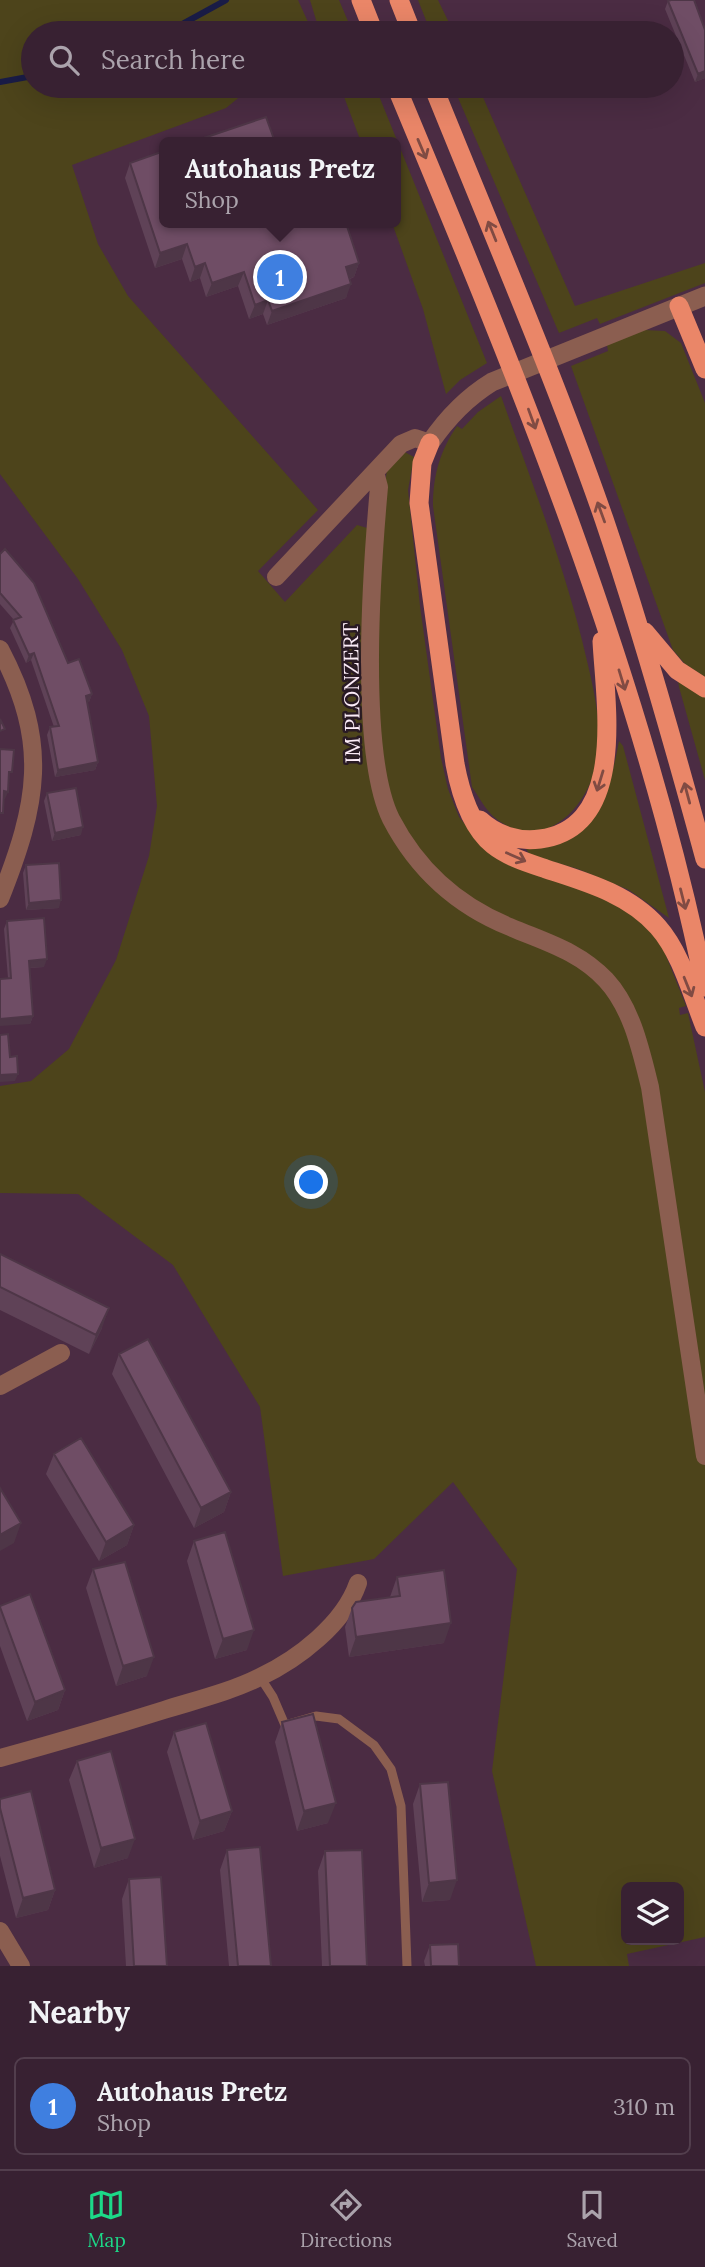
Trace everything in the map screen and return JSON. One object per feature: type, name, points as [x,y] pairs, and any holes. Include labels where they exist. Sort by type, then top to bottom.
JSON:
[{"type":"highway","points":[[361,0],[369,21]]},
{"type":"highway","points":[[399,0],[407,21]]},
{"type":"highway","points":[[401,98],[512,366],[601,615],[666,831],[705,987]]},
{"type":"highway","points":[[438,98],[550,375],[638,625],[705,859]]},
{"type":"highway","points":[[679,306],[705,369]]},
{"type":"highway","points":[[430,443],[422,463],[419,503],[455,764],[470,810],[485,837],[503,851],[596,885],[640,910],[659,927],[672,948],[705,1027]]},
{"type":"highway","points":[[470,810],[493,830],[511,837],[533,840],[561,833],[587,812],[601,781],[607,740],[601,615]]},
{"type":"highway","points":[[638,625],[677,670],[705,688]]},
{"type":"street","points":[[276,577],[409,439],[430,443],[450,415],[470,396],[506,375],[705,296]]},
{"type":"street","name":"IM PLONZERT","points":[[375,472],[379,487],[372,700],[375,762],[385,804],[422,865],[452,895],[488,917],[578,956],[607,981],[624,1008],[637,1039],[651,1096],[705,1456]]},
{"type":"street","points":[[0,649],[16,680],[27,712],[34,752],[34,788],[23,836],[0,899]]},
{"type":"street","points":[[0,1386],[61,1353]]},
{"type":"street","points":[[0,1758],[188,1703],[260,1677],[288,1661],[333,1623],[348,1605],[358,1583]]},
{"type":"street","points":[[0,1931],[21,1966]]},
{"type":"lane","points":[[260,1677],[273,1697],[285,1725],[316,1716],[339,1718],[374,1745],[391,1769],[401,1806],[407,1966]]},
{"type":"shaded area","points":[[0,0],[298,0],[308,21],[21,21],[21,98],[238,98],[226,108],[72,165],[98,244],[128,296],[318,510],[258,571],[285,602],[357,525],[381,532],[387,467],[401,450],[414,457],[408,490],[420,606],[441,758],[448,789],[459,817],[483,846],[600,896],[635,916],[661,943],[686,1006],[679,1008],[680,1015],[688,1013],[705,1092],[705,1937],[684,1942],[684,1882],[621,1882],[621,1945],[668,1945],[627,1954],[629,1966],[536,1966],[492,1771],[517,1569],[453,1482],[374,1559],[283,1576],[260,1407],[173,1265],[78,1194],[0,1193],[0,1086],[31,1081],[69,1049],[116,960],[149,856],[157,806],[149,716],[122,650],[78,579],[0,474]]},
{"type":"shaded area","points":[[310,0],[339,0],[348,21],[316,21]]},
{"type":"shaded area","points":[[418,0],[438,0],[448,21],[426,21]]},
{"type":"shaded area","points":[[344,98],[380,98],[396,137],[359,137]]},
{"type":"shaded area","points":[[458,98],[483,98],[575,306],[705,263],[705,283],[600,324],[597,318],[559,333]]},
{"type":"shaded area","points":[[401,150],[487,363],[460,380],[446,394],[423,309],[394,228],[401,228]]},
{"type":"shaded area","points":[[644,330],[665,331],[681,343],[705,403],[705,677],[685,664],[673,650],[571,366],[608,351],[607,345]]},
{"type":"shaded area","points":[[501,396],[565,578],[594,692],[599,732],[596,765],[590,784],[579,802],[566,817],[550,827],[533,832],[514,829],[494,817],[472,787],[433,506],[434,484],[439,464],[451,435],[457,426],[462,429],[478,412]]},
{"type":"shaded area","points":[[678,681],[705,696],[705,780],[679,687]]},
{"type":"shaded area","points":[[619,741],[623,746],[669,918],[629,890],[578,869],[530,855],[526,849],[549,846],[582,829],[603,799]]},
{"type":"building","points":[[694,0],[705,30],[705,71],[698,74],[684,40],[684,21],[676,21],[668,1]]},
{"type":"building","points":[[266,117],[273,137],[207,137]]},
{"type":"building","points":[[159,153],[159,228],[348,228],[359,263],[346,267],[351,284],[272,311],[268,300],[255,305],[244,272],[212,283],[205,263],[195,267],[187,244],[160,253],[130,163]]},
{"type":"building","points":[[5,549],[34,583],[68,663],[79,659],[92,694],[86,696],[98,762],[58,770],[50,727],[59,726],[34,653],[29,655],[13,620],[21,617],[0,593],[0,554]]},
{"type":"building","points":[[0,749],[14,750],[8,792],[4,791],[3,813],[0,813]]},
{"type":"building","points":[[76,788],[83,827],[55,833],[47,793]]},
{"type":"building","points":[[59,863],[61,900],[29,903],[26,865]]},
{"type":"building","points":[[44,918],[47,959],[29,961],[33,1016],[0,1019],[0,979],[11,978],[7,921]]},
{"type":"building","points":[[8,1034],[10,1057],[17,1056],[18,1074],[0,1075],[0,1035]]},
{"type":"building","points":[[0,1254],[109,1308],[96,1335],[0,1287]]},
{"type":"building","points":[[148,1339],[231,1492],[201,1508],[119,1354]]},
{"type":"building","points":[[81,1438],[134,1525],[106,1542],[54,1454]]},
{"type":"building","points":[[0,1488],[21,1523],[0,1535]]},
{"type":"building","points":[[225,1532],[254,1630],[223,1639],[194,1541]]},
{"type":"building","points":[[125,1562],[154,1657],[123,1666],[93,1569]]},
{"type":"building","points":[[444,1570],[451,1623],[356,1637],[352,1608],[356,1602],[400,1596],[397,1577]]},
{"type":"building","points":[[30,1594],[65,1690],[35,1702],[0,1607]]},
{"type":"building","points":[[313,1714],[336,1803],[304,1811],[282,1722]]},
{"type":"building","points":[[206,1723],[232,1811],[200,1821],[174,1732]]},
{"type":"building","points":[[111,1751],[135,1839],[101,1848],[77,1761]]},
{"type":"building","points":[[448,1782],[457,1880],[429,1883],[420,1784]]},
{"type":"building","points":[[31,1791],[55,1890],[23,1898],[0,1799]]},
{"type":"building","points":[[260,1847],[271,1966],[238,1966],[227,1850]]},
{"type":"building","points":[[362,1850],[367,1966],[330,1966],[325,1851]]},
{"type":"building","points":[[161,1877],[167,1966],[134,1966],[129,1879]]},
{"type":"building","points":[[458,1944],[459,1966],[431,1966],[430,1945]]},
{"type":"waterway","points":[[188,21],[226,0]]},
{"type":"waterway","points":[[0,82],[21,78]]},
{"type":"place","name":"Autohaus Pretz","points":[[280,277]]}]
